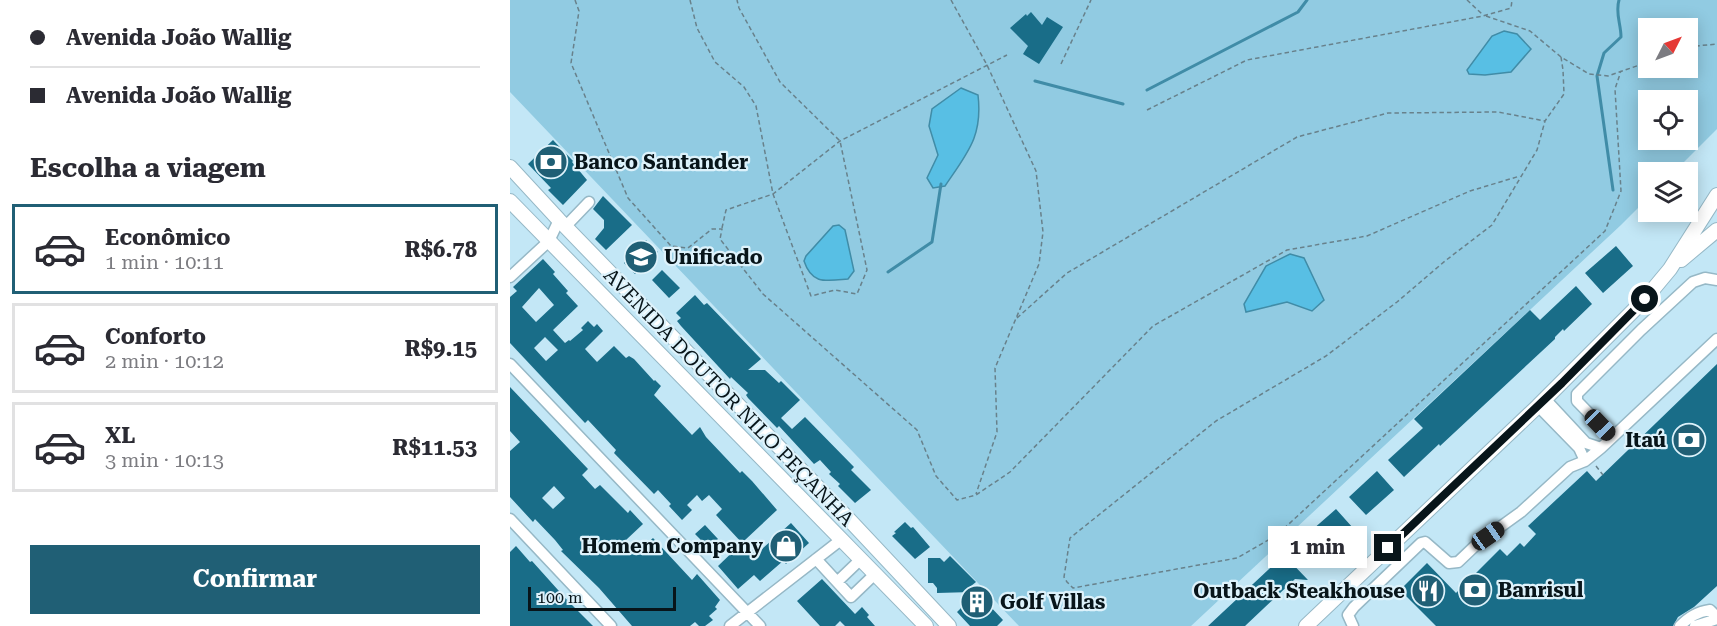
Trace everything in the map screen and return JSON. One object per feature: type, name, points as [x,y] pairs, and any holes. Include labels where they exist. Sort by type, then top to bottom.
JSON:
[{"type":"main road","name":"AVENIDA DOUTOR NILO PEÇANHA","points":[[510,167],[562,224],[949,626]]},
{"type":"main road","points":[[1306,626],[1541,402],[1645,299],[1670,269],[1717,195]]},
{"type":"main road","name":"AVENIDA DOUTOR NILO PEÇANHA","points":[[510,201],[926,626]]},
{"type":"main road","points":[[1670,269],[1717,230]]},
{"type":"main road","points":[[842,539],[858,540],[873,546]]},
{"type":"street","points":[[510,277],[549,241],[562,224],[589,202]]},
{"type":"street","points":[[1612,437],[1577,400],[1577,394],[1693,282],[1705,278],[1717,280]]},
{"type":"street","points":[[1353,626],[1348,615],[1354,607],[1421,543],[1425,542],[1445,561],[1454,564],[1478,543],[1521,512],[1570,467],[1586,461],[1717,339]]},
{"type":"street","points":[[510,364],[760,626]]},
{"type":"street","points":[[1541,402],[1586,443],[1601,448]]},
{"type":"street","points":[[1541,402],[1579,448],[1586,461]]},
{"type":"street","points":[[510,519],[611,626]]},
{"type":"street","points":[[730,626],[842,539]]},
{"type":"street","points":[[816,559],[851,597],[875,574]]},
{"type":"street","points":[[837,582],[861,559]]},
{"type":"street","points":[[1680,626],[1690,616],[1706,610],[1710,610],[1717,618],[1695,626]]},
{"type":"path","points":[[574,0],[579,11],[571,63],[628,198],[671,246],[688,248],[712,229],[722,229]]},
{"type":"path","points":[[690,0],[697,28],[715,62],[744,87],[756,106],[773,194],[811,296],[835,290],[856,294],[867,270],[840,141],[780,82],[739,8],[737,0]]},
{"type":"path","points":[[951,0],[987,65],[1036,171],[1043,232],[1039,264],[995,368],[997,432],[975,495]]},
{"type":"path","points":[[1061,64],[1091,0]]},
{"type":"path","points":[[1467,0],[1483,16],[1530,31],[1561,57],[1589,74],[1608,76],[1638,65]]},
{"type":"path","points":[[1147,110],[1247,60],[1483,16],[1511,8],[1512,0]]},
{"type":"path","points":[[1698,46],[1717,44]]},
{"type":"path","points":[[1007,55],[840,141],[773,194],[726,210],[720,239],[763,294],[917,430],[936,476],[957,500],[975,495],[1010,472],[1153,326],[1287,250],[1367,236],[1470,191],[1521,176]]},
{"type":"path","points":[[1561,57],[1564,94],[1545,121],[1537,150],[1492,225],[1326,356],[1216,421],[1070,538],[1064,577],[1073,588],[1237,558],[1277,535],[1605,231],[1621,191],[1615,89],[1621,71]]},
{"type":"path","points":[[1017,318],[1067,273],[1298,136],[1388,113],[1498,111],[1545,121]]},
{"type":"shaded area","points":[[510,0],[1717,0],[1717,129],[1698,148],[1698,90],[1638,90],[1638,150],[1696,150],[1684,162],[1638,162],[1638,208],[1191,626],[1019,626],[510,92]]},
{"type":"shaded area","points":[[1504,31],[1517,34],[1531,49],[1511,72],[1469,74],[1467,70],[1492,36]]},
{"type":"shaded area","points":[[961,88],[978,95],[976,134],[945,186],[933,188],[927,178],[938,155],[929,126],[932,109]]},
{"type":"shaded area","points":[[839,225],[845,230],[854,271],[848,279],[821,280],[811,274],[804,261],[833,226]]},
{"type":"shaded area","points":[[1290,254],[1304,258],[1324,300],[1312,311],[1287,302],[1246,312],[1244,304],[1266,266]]},
{"type":"building","points":[[1031,12],[1042,25],[1047,17],[1063,27],[1039,64],[1023,54],[1028,46],[1010,28]]},
{"type":"building","points":[[553,140],[587,180],[563,205],[548,190],[551,188],[528,164]]},
{"type":"building","points":[[603,196],[632,225],[606,250],[595,239],[604,228],[604,220],[593,209]]},
{"type":"building","name":"Unificado","points":[[646,240],[658,252],[635,274],[624,263]]},
{"type":"building","points":[[1616,246],[1633,266],[1603,293],[1585,273]]},
{"type":"building","points":[[543,259],[568,291],[566,293],[578,306],[553,330],[565,343],[583,330],[581,328],[588,321],[594,327],[597,324],[603,331],[585,349],[597,362],[614,346],[626,358],[629,356],[634,359],[661,386],[654,395],[692,435],[700,427],[706,437],[740,473],[742,471],[752,481],[777,510],[745,540],[756,551],[759,548],[761,550],[791,523],[809,543],[786,564],[783,561],[760,581],[754,575],[738,589],[718,566],[742,543],[716,515],[722,509],[709,495],[702,501],[697,495],[687,505],[692,510],[682,520],[658,490],[654,494],[614,453],[616,450],[588,420],[585,423],[510,343],[510,297],[517,291],[513,287]],"holes":[[[539,288],[554,305],[536,322],[522,307]],[[545,337],[558,350],[546,361],[534,348]]]},
{"type":"building","points":[[662,270],[680,288],[669,298],[652,280]]},
{"type":"building","points":[[1576,286],[1592,304],[1404,477],[1388,460],[1423,428],[1414,419],[1530,310],[1540,320]]},
{"type":"building","points":[[695,295],[704,305],[707,303],[761,359],[748,370],[765,370],[779,383],[781,381],[800,400],[781,418],[792,429],[805,417],[854,467],[851,470],[871,490],[855,503],[838,486],[840,484],[829,474],[831,472],[820,460],[814,464],[681,326],[677,321],[681,318],[676,313]]},
{"type":"building","points":[[1717,364],[1717,586],[1694,607],[1678,617],[1673,626],[1436,626],[1400,590],[1427,563],[1456,593],[1500,549],[1507,556],[1520,543],[1524,547],[1536,534],[1528,526],[1587,471],[1596,481]]},
{"type":"building","points":[[510,387],[588,469],[582,475],[595,489],[600,485],[628,513],[630,510],[643,524],[626,540],[640,550],[653,538],[692,580],[697,574],[720,600],[715,607],[717,609],[709,616],[713,620],[705,626],[699,626],[695,622],[690,626],[632,626],[599,588],[561,551],[563,550],[555,540],[535,519],[533,522],[510,497],[510,451],[520,442],[510,431]],"holes":[[[554,486],[565,498],[553,509],[542,498]]]},
{"type":"building","points":[[1377,471],[1394,490],[1366,515],[1349,497]]},
{"type":"building","points":[[1336,509],[1353,528],[1314,563],[1296,544]]},
{"type":"building","points":[[905,522],[911,528],[913,527],[930,547],[915,559],[892,536]]},
{"type":"building","points":[[705,525],[718,539],[709,548],[695,534]]},
{"type":"building","points":[[516,546],[593,626],[510,626],[510,552]]},
{"type":"building","points":[[1284,555],[1308,580],[1295,579],[1245,626],[1208,626]]},
{"type":"building","points":[[950,556],[976,582],[971,586],[1003,620],[997,626],[970,626],[957,612],[972,592],[937,593],[937,588],[933,583],[928,583],[928,558],[940,558],[944,562]]},
{"type":"building","points":[[822,579],[855,614],[862,607],[875,626],[845,626],[840,621],[835,626],[820,626],[797,601]]},
{"type":"waterway","points":[[1147,90],[1298,12],[1307,0]]},
{"type":"waterway","points":[[1613,190],[1597,76],[1604,53],[1621,37],[1619,0]]},
{"type":"waterway","points":[[1035,81],[1123,104]]},
{"type":"waterway","points":[[888,272],[932,242],[941,184]]},
{"type":"place","name":"Banco Santander","points":[[551,162]]},
{"type":"place","name":"Unificado","points":[[641,257]]},
{"type":"place","name":"Itaú","points":[[1689,440]]},
{"type":"place","name":"Homem Company","points":[[786,546]]},
{"type":"place","name":"Banrisul","points":[[1475,590]]},
{"type":"place","name":"Outback Steakhouse","points":[[1428,591]]},
{"type":"place","name":"Golf Villas","points":[[977,602]]},
{"type":"route","points":[[1388,548],[1562,383],[1645,299]]}]
